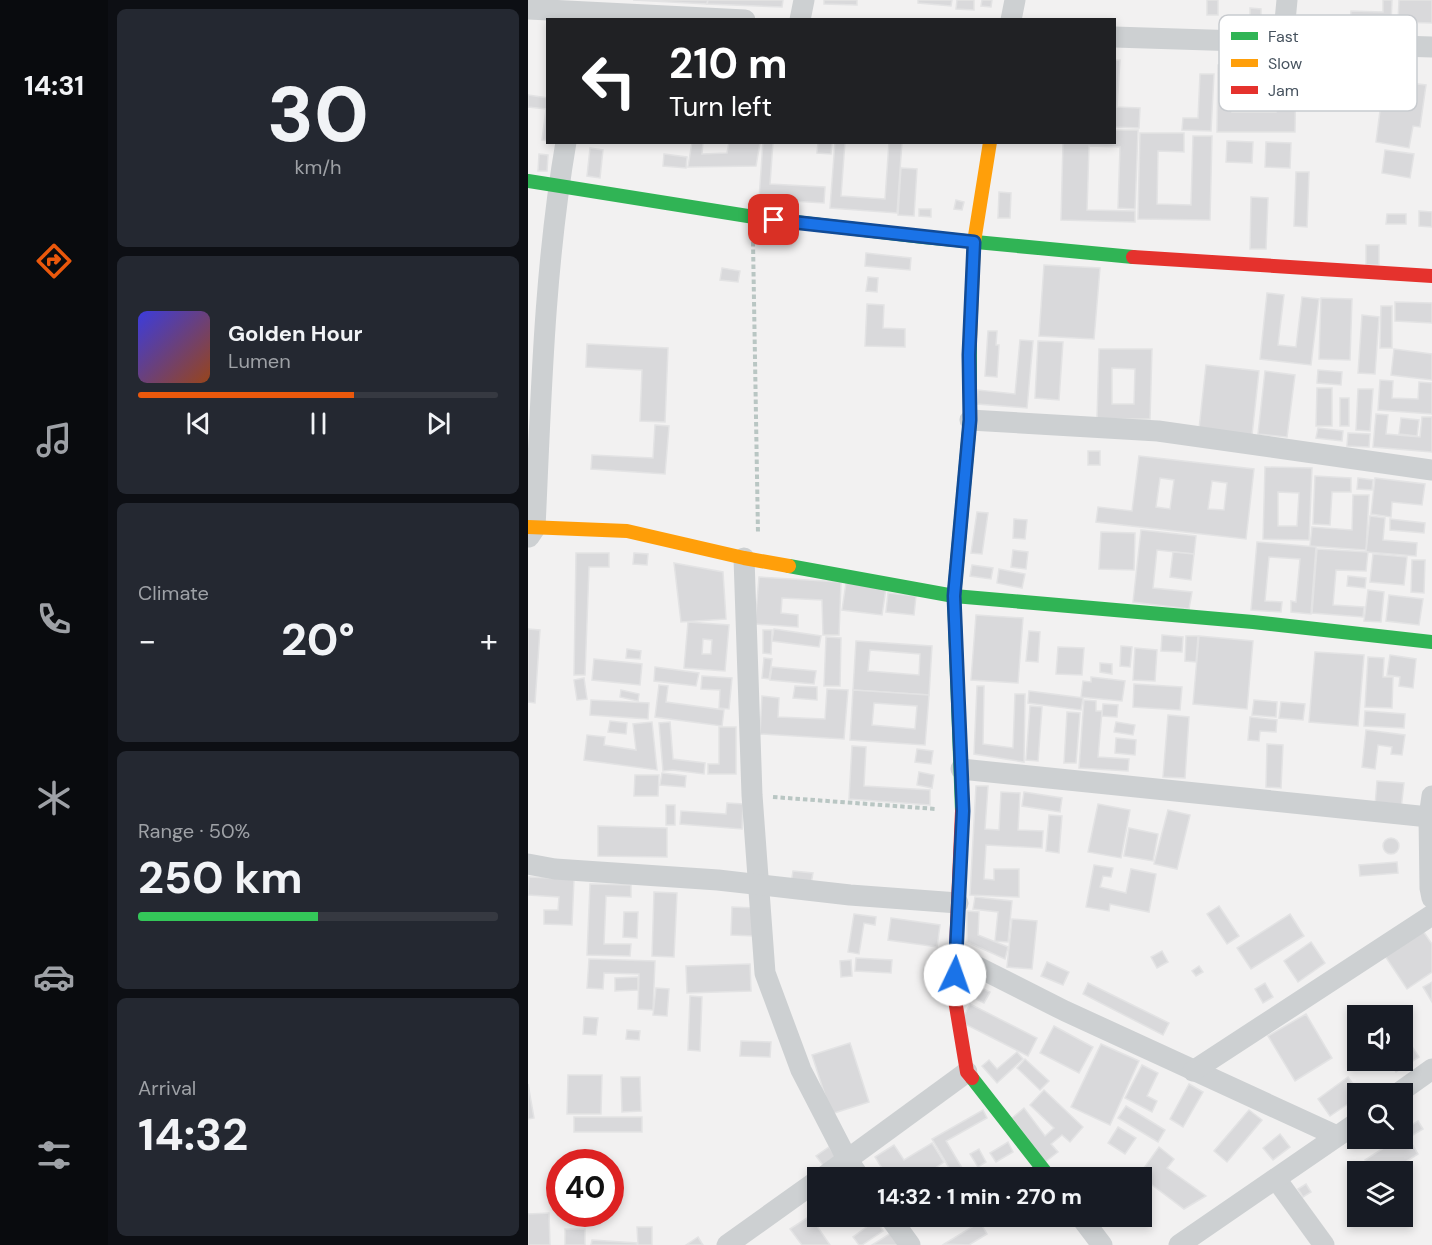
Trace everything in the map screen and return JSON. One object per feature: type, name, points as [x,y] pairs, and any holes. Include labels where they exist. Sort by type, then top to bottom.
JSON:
[{"type":"street","points":[[800,18],[804,0]]},
{"type":"street","points":[[1011,18],[1015,0]]},
{"type":"street","points":[[1286,15],[1287,0]]},
{"type":"street","points":[[528,9],[710,18]]},
{"type":"street","points":[[1116,37],[1219,40]]},
{"type":"street","points":[[1417,46],[1432,47]]},
{"type":"street","points":[[566,144],[558,185],[544,322],[530,531],[627,531],[751,560],[954,596],[1253,622],[1432,642]]},
{"type":"street","points":[[990,144],[974,242],[969,355],[970,420],[954,596],[963,811],[954,994],[967,1072],[1041,1167]]},
{"type":"street","points":[[528,181],[752,217],[974,242],[1340,272],[1432,276]]},
{"type":"street","points":[[970,420],[1158,430],[1432,470]]},
{"type":"street","points":[[751,560],[752,795],[765,973],[801,1070],[852,1167]]},
{"type":"street","points":[[961,769],[1429,817]]},
{"type":"street","points":[[1432,796],[1429,817],[1432,898]]},
{"type":"street","points":[[528,864],[555,869],[718,880],[850,895],[958,903]]},
{"type":"street","points":[[1193,1071],[1432,915]]},
{"type":"street","points":[[956,956],[1065,1011],[1337,1136]]},
{"type":"street","points":[[1412,1083],[1432,1069]]},
{"type":"street","points":[[836,1167],[967,1072]]},
{"type":"street","points":[[1179,1245],[1347,1129]]},
{"type":"street","points":[[1276,1179],[1324,1245]]},
{"type":"street","points":[[727,1245],[807,1188]]},
{"type":"street","points":[[897,1227],[910,1245]]},
{"type":"street","points":[[1088,1227],[1102,1245]]},
{"type":"path","points":[[751,560],[752,217]]},
{"type":"path","points":[[752,795],[963,811]]},
{"type":"building","points":[[633,0],[708,0],[707,4]]},
{"type":"building","points":[[708,0],[783,0],[782,7],[707,4]]},
{"type":"building","points":[[824,0],[857,0],[857,5],[824,4]]},
{"type":"building","points":[[918,0],[952,0],[951,6],[918,3]]},
{"type":"building","points":[[957,0],[974,0],[974,10],[956,9]]},
{"type":"building","points":[[982,0],[992,0],[991,7],[981,6]]},
{"type":"building","points":[[1207,0],[1218,0],[1218,15],[1207,15]]},
{"type":"building","points":[[1383,0],[1392,0],[1391,15],[1351,15],[1351,11],[1383,12]]},
{"type":"building","points":[[1399,0],[1432,0],[1432,23],[1417,23],[1417,15],[1398,15]]},
{"type":"building","points":[[1250,8],[1261,9],[1261,15],[1250,15]]},
{"type":"building","points":[[1116,60],[1120,60],[1117,107],[1140,108],[1139,128],[1116,127]]},
{"type":"building","points":[[1218,65],[1219,111],[1295,111],[1295,132],[1217,132]]},
{"type":"building","points":[[1200,74],[1214,74],[1211,131],[1182,130],[1183,118],[1198,118]]},
{"type":"building","points":[[1417,84],[1426,85],[1420,127],[1413,126],[1409,148],[1376,142],[1380,111],[1417,111]]},
{"type":"building","points":[[528,95],[546,98],[546,109],[528,107]]},
{"type":"building","points":[[546,109],[546,141],[542,140]]},
{"type":"building","points":[[1116,130],[1138,130],[1135,209],[1118,208],[1120,147],[1089,146],[1087,210],[1135,211],[1135,222],[1061,220],[1063,144],[1116,144]]},
{"type":"building","points":[[1140,133],[1184,133],[1184,152],[1158,151],[1157,204],[1191,205],[1193,136],[1212,136],[1210,220],[1138,219]]},
{"type":"building","points":[[1227,141],[1253,142],[1252,163],[1226,162]]},
{"type":"building","points":[[1266,142],[1291,143],[1290,168],[1265,167]]},
{"type":"building","points":[[692,144],[703,144],[702,154],[727,153],[729,144],[760,144],[756,166],[688,167]]},
{"type":"building","points":[[763,144],[773,144],[770,184],[825,187],[824,203],[759,199]]},
{"type":"building","points":[[818,144],[832,144],[831,154],[817,153]]},
{"type":"building","points":[[835,144],[845,144],[841,196],[885,199],[889,144],[902,144],[897,213],[830,208]]},
{"type":"building","points":[[590,148],[603,150],[600,178],[587,176]]},
{"type":"building","points":[[1385,150],[1414,154],[1410,178],[1382,173]]},
{"type":"building","points":[[539,154],[548,155],[547,171],[538,171]]},
{"type":"building","points":[[664,154],[687,157],[686,168],[663,166]]},
{"type":"building","points":[[901,168],[917,169],[914,216],[898,215]]},
{"type":"building","points":[[1296,172],[1309,172],[1307,227],[1294,226]]},
{"type":"building","points":[[999,192],[1011,193],[1010,218],[998,218]]},
{"type":"building","points":[[1251,197],[1268,198],[1266,249],[1250,249]]},
{"type":"building","points":[[956,200],[964,202],[962,210],[954,209]]},
{"type":"building","points":[[919,209],[931,209],[931,217],[919,216]]},
{"type":"building","points":[[1419,211],[1432,212],[1432,227],[1419,226]]},
{"type":"building","points":[[1387,214],[1406,214],[1406,224],[1386,224]]},
{"type":"building","points":[[1366,245],[1379,245],[1379,265],[1366,265]]},
{"type":"building","points":[[866,253],[911,258],[910,270],[865,266]]},
{"type":"building","points":[[1044,265],[1100,268],[1094,339],[1039,336]]},
{"type":"building","points":[[722,268],[740,271],[738,282],[720,280]]},
{"type":"building","points":[[868,277],[878,278],[877,292],[866,291]]},
{"type":"building","points":[[1267,293],[1284,295],[1278,345],[1296,347],[1302,297],[1319,299],[1311,365],[1260,359]]},
{"type":"building","points":[[1321,298],[1352,299],[1350,360],[1319,359]]},
{"type":"building","points":[[1395,302],[1432,303],[1432,323],[1395,321]]},
{"type":"building","points":[[867,304],[884,305],[883,328],[905,329],[905,347],[865,346]]},
{"type":"building","points":[[1381,306],[1392,306],[1392,348],[1380,348]]},
{"type":"building","points":[[1362,315],[1379,317],[1375,374],[1358,373]]},
{"type":"building","points":[[988,331],[997,331],[996,345],[999,345],[997,377],[985,376]]},
{"type":"building","points":[[1020,340],[1033,341],[1027,408],[977,404],[978,390],[1015,394]]},
{"type":"building","points":[[1038,341],[1063,342],[1059,400],[1035,398]]},
{"type":"building","points":[[587,344],[668,348],[665,422],[640,421],[642,370],[586,367]]},
{"type":"building","points":[[1099,349],[1152,349],[1150,419],[1097,419]],"holes":[[[1112,368],[1135,369],[1134,404],[1112,404]]]},
{"type":"building","points":[[1394,349],[1432,354],[1432,380],[1391,375]]},
{"type":"building","points":[[1206,365],[1259,371],[1252,435],[1199,429]]},
{"type":"building","points":[[1318,370],[1342,372],[1341,385],[1317,383]]},
{"type":"building","points":[[1265,371],[1295,375],[1287,437],[1258,434]]},
{"type":"building","points":[[1380,380],[1393,381],[1392,398],[1418,399],[1419,382],[1432,383],[1432,414],[1378,410]]},
{"type":"building","points":[[1317,388],[1332,388],[1332,426],[1316,426]]},
{"type":"building","points":[[1358,389],[1373,389],[1370,431],[1356,430]]},
{"type":"building","points":[[1340,398],[1349,398],[1349,426],[1340,426]]},
{"type":"building","points":[[1376,414],[1388,415],[1386,434],[1420,437],[1422,417],[1432,417],[1432,452],[1373,447]]},
{"type":"building","points":[[1401,418],[1419,420],[1417,436],[1399,434]]},
{"type":"building","points":[[655,425],[669,426],[665,474],[591,469],[592,455],[653,458]]},
{"type":"building","points":[[1318,428],[1343,431],[1342,441],[1316,438]]},
{"type":"building","points":[[1348,433],[1370,434],[1369,447],[1347,446]]},
{"type":"building","points":[[1088,451],[1100,451],[1100,465],[1088,465]]},
{"type":"building","points":[[1139,456],[1254,469],[1246,539],[1096,522],[1098,507],[1132,511]],"holes":[[[1160,478],[1174,480],[1170,509],[1156,507]],[[1212,481],[1227,483],[1224,510],[1208,509]]]},
{"type":"building","points":[[1265,467],[1312,468],[1309,540],[1263,539]],"holes":[[[1278,492],[1299,493],[1297,526],[1278,526]]]},
{"type":"building","points":[[1315,476],[1351,478],[1351,492],[1332,492],[1330,525],[1313,524]]},
{"type":"building","points":[[1358,478],[1373,480],[1372,490],[1357,489]]},
{"type":"building","points":[[1375,478],[1425,484],[1422,505],[1392,502],[1391,517],[1371,514]]},
{"type":"building","points":[[1353,495],[1369,495],[1366,550],[1310,546],[1312,527],[1352,530]]},
{"type":"building","points":[[977,512],[988,513],[982,554],[971,553]]},
{"type":"building","points":[[1370,516],[1385,518],[1383,540],[1417,543],[1416,556],[1366,552]]},
{"type":"building","points":[[1014,519],[1027,520],[1025,539],[1013,538]]},
{"type":"building","points":[[1390,519],[1425,523],[1424,533],[1390,530]]},
{"type":"building","points":[[1141,530],[1196,536],[1194,554],[1157,550],[1153,588],[1192,592],[1189,609],[1133,602]]},
{"type":"building","points":[[1101,532],[1135,533],[1134,570],[1099,569]]},
{"type":"building","points":[[1257,542],[1316,547],[1311,614],[1291,612],[1291,601],[1296,602],[1300,559],[1269,557],[1265,601],[1282,602],[1281,612],[1251,610]]},
{"type":"building","points":[[1317,549],[1368,552],[1366,571],[1336,570],[1333,605],[1364,607],[1363,617],[1312,613]]},
{"type":"building","points":[[1013,550],[1028,552],[1026,569],[1011,567]]},
{"type":"building","points":[[1173,552],[1194,554],[1191,580],[1170,577]]},
{"type":"building","points":[[576,553],[609,553],[609,567],[589,567],[585,675],[574,675]]},
{"type":"building","points":[[634,553],[648,554],[647,565],[633,564]]},
{"type":"building","points":[[1373,554],[1407,557],[1404,585],[1370,582]]},
{"type":"building","points":[[1412,560],[1425,560],[1424,593],[1411,592]]},
{"type":"building","points":[[674,563],[723,572],[726,619],[681,622]]},
{"type":"building","points":[[972,565],[993,568],[991,579],[970,576]]},
{"type":"building","points":[[999,569],[1025,574],[1022,588],[997,583]]},
{"type":"building","points":[[1348,576],[1366,578],[1365,588],[1347,586]]},
{"type":"building","points":[[759,577],[841,582],[839,635],[823,635],[822,600],[782,598],[781,613],[798,615],[798,627],[755,624]]},
{"type":"building","points":[[846,583],[886,588],[882,615],[842,610]]},
{"type":"building","points":[[1368,590],[1384,592],[1381,622],[1364,621]]},
{"type":"building","points":[[888,593],[916,596],[914,615],[886,612]]},
{"type":"building","points":[[1389,595],[1423,599],[1419,625],[1386,621]]},
{"type":"building","points":[[976,615],[1023,618],[1018,683],[971,680]]},
{"type":"building","points":[[688,622],[729,625],[725,671],[684,668]],"holes":[[[703,639],[712,640],[711,654],[702,654]]]},
{"type":"building","points":[[528,629],[540,630],[535,703],[528,702]]},
{"type":"building","points":[[774,629],[821,636],[819,647],[772,641]]},
{"type":"building","points":[[763,630],[772,630],[771,654],[763,653]]},
{"type":"building","points":[[1029,631],[1040,632],[1038,662],[1026,661]]},
{"type":"building","points":[[1162,635],[1183,637],[1182,652],[1161,651]]},
{"type":"building","points":[[1186,636],[1198,636],[1196,662],[1185,661]]},
{"type":"building","points":[[1199,636],[1253,641],[1247,709],[1193,704]]},
{"type":"building","points":[[826,637],[841,638],[840,686],[824,686]]},
{"type":"building","points":[[856,641],[932,646],[929,695],[853,690]],"holes":[[[870,650],[920,654],[919,675],[868,671]]]},
{"type":"building","points":[[1121,646],[1132,647],[1130,667],[1120,666]]},
{"type":"building","points":[[1058,647],[1084,648],[1082,675],[1056,674]]},
{"type":"building","points":[[1135,648],[1157,650],[1155,681],[1133,680]]},
{"type":"building","points":[[627,649],[641,651],[640,659],[626,658]]},
{"type":"building","points":[[1315,652],[1364,655],[1358,726],[1309,722]]},
{"type":"building","points":[[1390,655],[1416,659],[1413,688],[1399,686],[1400,677],[1387,675]]},
{"type":"building","points":[[1368,657],[1384,658],[1383,677],[1393,677],[1392,708],[1365,707]]},
{"type":"building","points":[[764,658],[772,659],[769,679],[762,678]]},
{"type":"building","points":[[594,659],[642,664],[640,685],[592,680]]},
{"type":"building","points":[[1100,663],[1112,664],[1112,674],[1100,672]]},
{"type":"building","points":[[655,667],[699,673],[696,686],[654,681]]},
{"type":"building","points":[[772,667],[816,671],[814,684],[770,680]]},
{"type":"building","points":[[702,676],[732,678],[729,709],[719,708],[720,690],[701,689]]},
{"type":"building","points":[[1091,677],[1125,681],[1122,701],[1081,697],[1083,681],[1091,682]]},
{"type":"building","points":[[584,678],[587,699],[577,700],[574,680]]},
{"type":"building","points":[[1134,684],[1182,687],[1180,710],[1133,707]]},
{"type":"building","points":[[659,685],[668,686],[666,702],[724,710],[722,726],[655,717]]},
{"type":"building","points":[[795,686],[817,687],[817,700],[793,698]]},
{"type":"building","points":[[977,686],[984,686],[983,744],[1013,748],[1015,694],[1025,694],[1024,762],[974,754]]},
{"type":"building","points":[[827,689],[848,690],[844,739],[760,734],[762,696],[779,698],[778,717],[825,719]]},
{"type":"building","points":[[621,690],[639,694],[638,701],[620,697]]},
{"type":"building","points":[[853,690],[929,695],[925,745],[850,740]],"holes":[[[874,703],[917,706],[915,729],[872,725]]]},
{"type":"building","points":[[1029,691],[1083,698],[1081,710],[1028,703]]},
{"type":"building","points":[[591,700],[649,703],[648,719],[590,715]]},
{"type":"building","points":[[1084,700],[1096,701],[1096,711],[1102,711],[1098,757],[1129,759],[1128,771],[1079,768]]},
{"type":"building","points":[[1254,700],[1277,702],[1276,717],[1252,715]]},
{"type":"building","points":[[1281,702],[1305,704],[1303,720],[1279,718]]},
{"type":"building","points":[[1103,704],[1118,705],[1117,717],[1102,716]]},
{"type":"building","points":[[1030,706],[1042,707],[1038,761],[1026,760]]},
{"type":"building","points":[[1365,711],[1405,714],[1404,728],[1364,726]]},
{"type":"building","points":[[1067,712],[1080,713],[1076,763],[1064,763]]},
{"type":"building","points":[[1168,715],[1189,717],[1185,778],[1163,777]]},
{"type":"building","points":[[1250,717],[1277,720],[1276,732],[1260,731],[1259,741],[1248,740]]},
{"type":"building","points":[[610,721],[627,723],[626,734],[608,732]]},
{"type":"building","points":[[652,722],[657,770],[584,760],[587,735],[605,737],[604,745],[636,750],[633,724]]},
{"type":"building","points":[[670,722],[673,759],[705,763],[704,774],[663,771],[659,723]]},
{"type":"building","points":[[1116,722],[1135,725],[1133,735],[1114,732]]},
{"type":"building","points":[[719,727],[736,727],[736,774],[708,774],[708,764],[719,764]]},
{"type":"building","points":[[1366,730],[1405,735],[1402,755],[1391,754],[1392,747],[1378,745],[1375,769],[1362,767]]},
{"type":"building","points":[[1116,738],[1136,740],[1135,755],[1115,753]]},
{"type":"building","points":[[1267,744],[1283,745],[1281,788],[1266,787]]},
{"type":"building","points":[[852,746],[866,747],[864,786],[930,790],[930,805],[849,799]]},
{"type":"building","points":[[917,749],[933,751],[931,764],[915,762]]},
{"type":"building","points":[[919,772],[934,775],[932,788],[917,785]]},
{"type":"building","points":[[662,773],[686,776],[685,787],[660,785]]},
{"type":"building","points":[[635,775],[659,775],[658,796],[634,796]]},
{"type":"building","points":[[1377,781],[1404,783],[1401,809],[1375,806]]},
{"type":"building","points":[[976,786],[988,786],[985,829],[999,830],[1001,792],[1020,793],[1018,830],[1043,831],[1042,848],[986,845],[984,879],[994,880],[994,869],[1019,869],[1019,897],[970,895]]},
{"type":"building","points":[[1024,792],[1062,798],[1060,812],[1022,806]]},
{"type":"building","points":[[727,803],[743,804],[742,829],[680,824],[681,811],[726,814]]},
{"type":"building","points":[[1098,804],[1130,810],[1121,858],[1088,852]]},
{"type":"building","points":[[666,805],[675,805],[675,825],[666,825]]},
{"type":"building","points":[[1168,810],[1190,815],[1177,869],[1154,864]]},
{"type":"building","points":[[1049,815],[1062,816],[1059,853],[1046,851]]},
{"type":"building","points":[[598,826],[667,828],[667,857],[598,856]]},
{"type":"building","points":[[1129,828],[1158,834],[1153,861],[1124,856]]},
{"type":"building","points":[[1388,838],[1394,838],[1399,846],[1397,852],[1388,854],[1383,849],[1383,843]]},
{"type":"building","points":[[1397,862],[1398,873],[1360,876],[1359,865]]},
{"type":"building","points":[[1094,865],[1113,868],[1111,877],[1103,876],[1100,887],[1126,893],[1131,869],[1156,874],[1149,912],[1110,904],[1109,911],[1086,907]]},
{"type":"building","points":[[793,871],[813,873],[811,884],[791,883]]},
{"type":"building","points":[[529,877],[574,879],[572,925],[544,924],[544,910],[558,910],[559,897],[528,895]]},
{"type":"building","points":[[590,884],[631,885],[631,897],[606,896],[604,944],[631,944],[630,956],[587,955]]},
{"type":"building","points":[[654,892],[677,893],[674,957],[652,956]]},
{"type":"building","points":[[975,897],[1012,901],[1008,942],[995,941],[998,912],[973,909]]},
{"type":"building","points":[[1219,906],[1239,936],[1227,944],[1207,914]]},
{"type":"building","points":[[732,907],[755,908],[754,936],[731,935]]},
{"type":"building","points":[[967,911],[979,912],[978,935],[1008,947],[1005,959],[967,942]]},
{"type":"building","points":[[624,912],[638,912],[637,938],[623,937]]},
{"type":"building","points":[[854,914],[876,917],[875,925],[864,923],[859,954],[848,952]]},
{"type":"building","points":[[1290,914],[1304,936],[1251,969],[1237,948]]},
{"type":"building","points":[[891,918],[940,925],[937,947],[888,940]]},
{"type":"building","points":[[1012,919],[1037,921],[1032,969],[1007,967]]},
{"type":"building","points":[[1423,931],[1432,944],[1432,972],[1407,989],[1385,956]]},
{"type":"building","points":[[1311,942],[1325,963],[1298,982],[1284,961]]},
{"type":"building","points":[[1162,951],[1168,962],[1157,968],[1151,957]]},
{"type":"building","points":[[856,958],[892,960],[891,973],[855,971]]},
{"type":"building","points":[[589,959],[655,961],[653,1010],[638,1009],[639,974],[604,973],[603,989],[587,988]]},
{"type":"building","points":[[851,960],[852,976],[841,977],[840,961]]},
{"type":"building","points":[[1047,962],[1069,972],[1063,985],[1041,976]]},
{"type":"building","points":[[750,964],[751,991],[687,993],[686,966]]},
{"type":"building","points":[[1199,966],[1203,972],[1196,976],[1192,971]]},
{"type":"building","points":[[638,977],[638,990],[615,991],[615,978]]},
{"type":"building","points":[[967,981],[990,992],[984,1003],[962,992]]},
{"type":"building","points":[[1432,982],[1432,1002],[1423,987]]},
{"type":"building","points":[[1088,983],[1169,1023],[1163,1035],[1083,994]]},
{"type":"building","points":[[1265,983],[1273,997],[1263,1003],[1255,989]]},
{"type":"building","points":[[656,988],[669,989],[667,1016],[653,1015]]},
{"type":"building","points":[[690,996],[702,997],[700,1051],[688,1050]]},
{"type":"building","points":[[970,1004],[1037,1038],[1028,1056],[961,1022]]},
{"type":"building","points":[[1306,1014],[1332,1058],[1295,1081],[1268,1036]]},
{"type":"building","points":[[584,1017],[598,1018],[596,1035],[583,1034]]},
{"type":"building","points":[[1054,1026],[1093,1047],[1079,1073],[1040,1053]]},
{"type":"building","points":[[627,1030],[640,1031],[639,1040],[626,1039]]},
{"type":"building","points":[[741,1041],[771,1042],[770,1057],[740,1056]]},
{"type":"building","points":[[850,1043],[869,1102],[831,1114],[812,1055]]},
{"type":"building","points":[[1101,1044],[1139,1061],[1110,1125],[1071,1107]]},
{"type":"building","points":[[1413,1048],[1419,1057],[1413,1061]]},
{"type":"building","points":[[1017,1052],[1023,1059],[997,1083],[982,1066],[989,1060],[997,1069]]},
{"type":"building","points":[[1025,1059],[1049,1081],[1040,1090],[1017,1068]]},
{"type":"building","points":[[1142,1065],[1158,1073],[1147,1096],[1157,1101],[1152,1112],[1125,1098]]},
{"type":"building","points":[[568,1075],[602,1075],[601,1114],[567,1114]]},
{"type":"building","points":[[621,1077],[640,1077],[641,1111],[622,1112]]},
{"type":"building","points":[[1348,1077],[1352,1083],[1347,1083],[1347,1104],[1330,1116],[1318,1099]]},
{"type":"building","points":[[528,1084],[534,1118],[528,1119]]},
{"type":"building","points":[[1189,1084],[1203,1092],[1183,1127],[1170,1119]]},
{"type":"building","points":[[1044,1090],[1083,1127],[1070,1142],[1062,1135],[1051,1144],[1058,1152],[1045,1162],[1012,1118],[1024,1108],[1045,1136],[1054,1128],[1030,1105]]},
{"type":"building","points":[[1126,1106],[1165,1130],[1158,1142],[1118,1118]]},
{"type":"building","points":[[983,1110],[987,1118],[946,1141],[961,1167],[949,1167],[932,1139]]},
{"type":"building","points":[[1249,1110],[1262,1120],[1227,1162],[1214,1151]]},
{"type":"building","points":[[574,1117],[642,1117],[642,1132],[574,1132]]},
{"type":"building","points":[[1418,1121],[1423,1129],[1413,1135],[1413,1124]]},
{"type":"building","points":[[1118,1127],[1136,1138],[1125,1154],[1108,1143]]},
{"type":"building","points":[[1280,1134],[1290,1147],[1273,1160],[1263,1148]]},
{"type":"building","points":[[1008,1142],[1013,1152],[996,1162],[990,1153]]},
{"type":"building","points":[[932,1143],[944,1162],[936,1167],[881,1167],[875,1157],[894,1145],[904,1160]]},
{"type":"building","points":[[1413,1146],[1418,1154],[1407,1161],[1365,1160],[1382,1149],[1413,1149]]},
{"type":"building","points":[[829,1147],[838,1159],[824,1167],[816,1156]]},
{"type":"building","points":[[1159,1147],[1174,1159],[1167,1168],[1206,1196],[1184,1209],[1152,1185],[1152,1167],[1145,1167]]},
{"type":"building","points":[[979,1149],[986,1162],[978,1167],[970,1154]]},
{"type":"building","points":[[1306,1184],[1311,1192],[1303,1197],[1298,1189]]},
{"type":"building","points":[[546,1213],[550,1245],[528,1245],[528,1214]]},
{"type":"building","points":[[807,1218],[807,1227],[818,1227],[830,1245],[802,1245],[790,1229]]},
{"type":"building","points":[[637,1227],[652,1227],[652,1245],[638,1245]]},
{"type":"building","points":[[867,1227],[880,1227],[883,1231],[862,1245],[859,1245],[853,1237]]},
{"type":"building","points":[[972,1227],[983,1227],[987,1234],[969,1245],[944,1244]]},
{"type":"building","points":[[565,1229],[585,1229],[585,1245],[565,1245]]},
{"type":"building","points":[[891,1233],[899,1245],[872,1245]]},
{"type":"building","points":[[698,1237],[703,1245],[686,1245]]},
{"type":"building","points":[[592,1240],[637,1243],[636,1245],[591,1245]]},
{"type":"traffic: fast","points":[[528,181],[754,217],[923,237],[1133,257]]},
{"type":"traffic: fast","points":[[962,811],[954,596],[970,420],[970,339]]},
{"type":"traffic: fast","points":[[789,566],[954,596],[1253,622],[1432,642]]},
{"type":"traffic: fast","points":[[972,1078],[1041,1167]]},
{"type":"traffic: slow","points":[[970,339],[974,242],[990,144]]},
{"type":"traffic: slow","points":[[528,527],[627,531],[789,566]]},
{"type":"traffic: jam","points":[[1133,257],[1432,276]]},
{"type":"traffic: jam","points":[[962,811],[954,994],[967,1072],[972,1078]]},
{"type":"route","points":[[774,220],[974,242],[969,355],[970,420],[954,596],[963,811],[955,975]]}]
